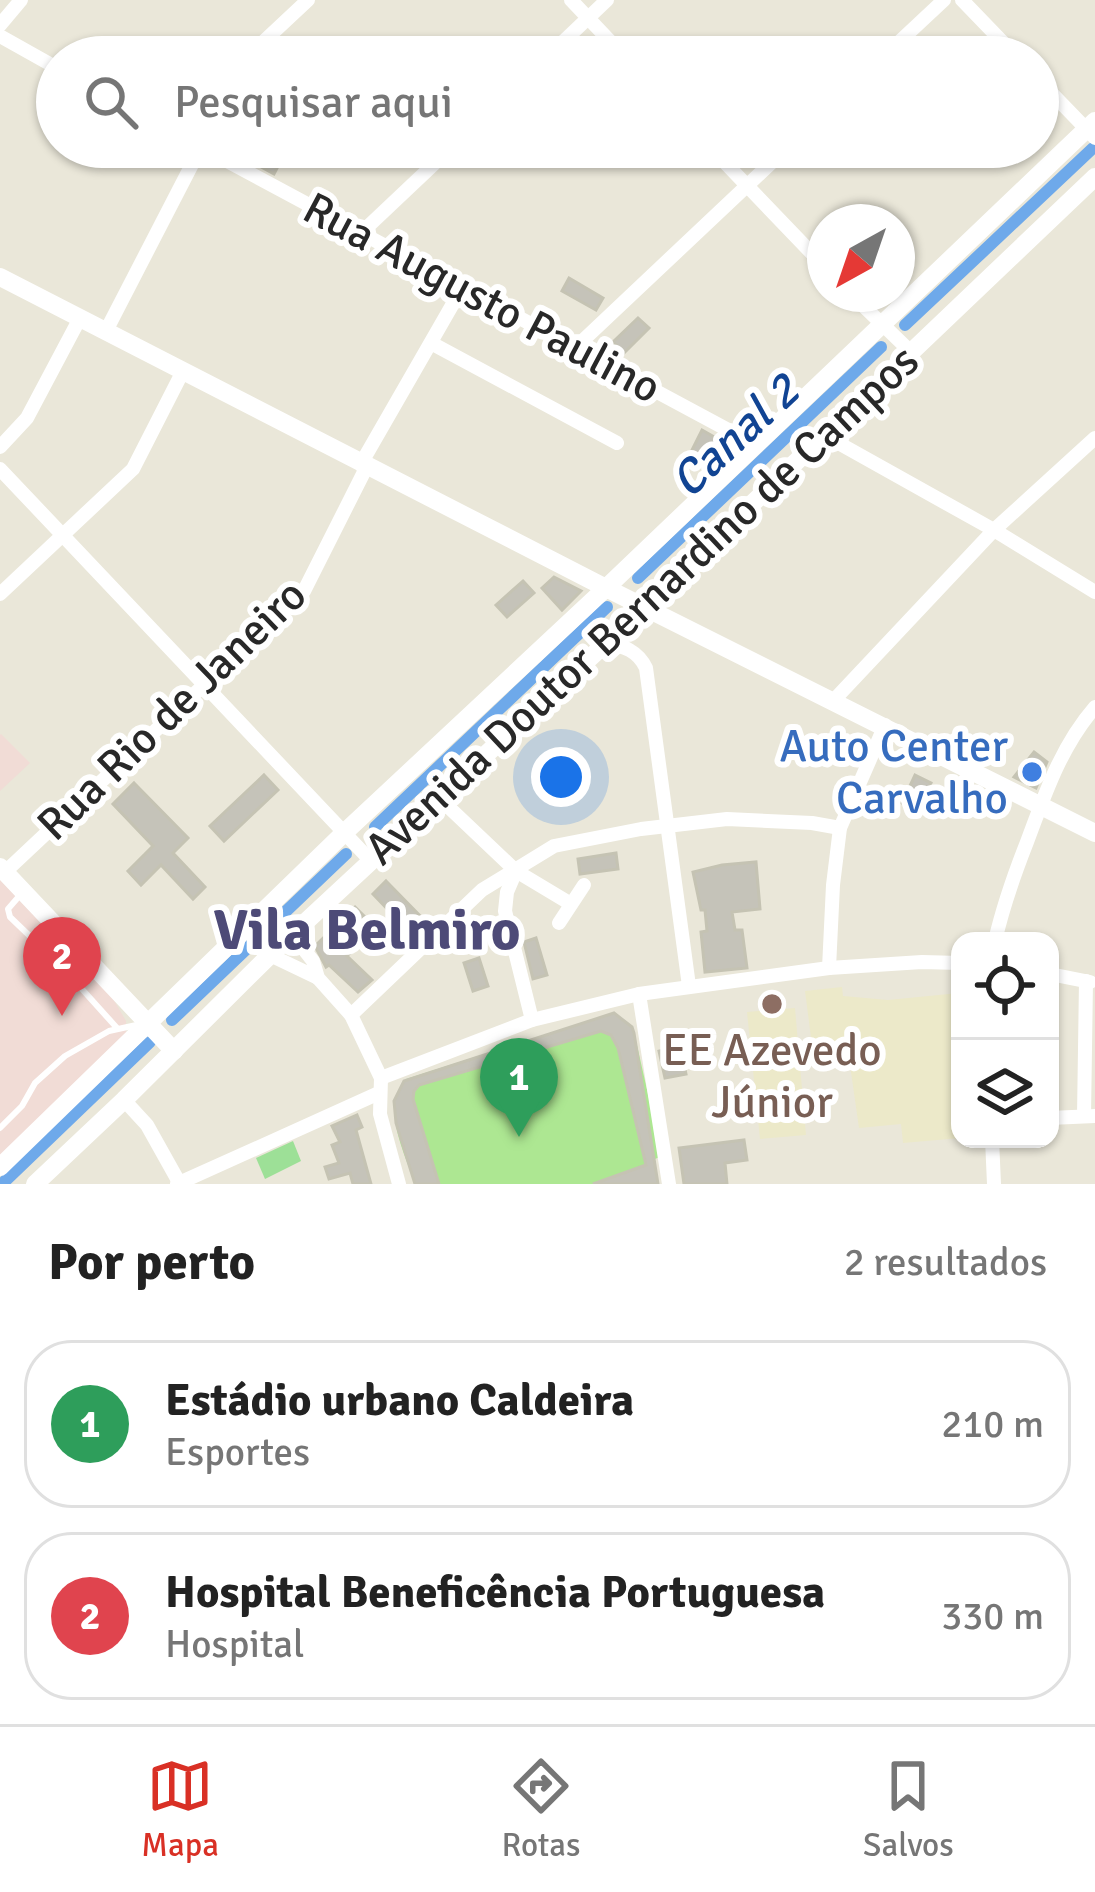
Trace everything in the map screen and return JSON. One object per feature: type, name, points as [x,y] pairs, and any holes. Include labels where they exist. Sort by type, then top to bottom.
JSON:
[{"type":"main road","name":"Avenida Doutor Bernardino de Campos","points":[[1059,160],[1092,129]]},
{"type":"main road","name":"Avenida Doutor Bernardino de Campos","points":[[0,1167],[345,832],[1050,168]]},
{"type":"main road","name":"Avenida Doutor Bernardino de Campos","points":[[35,1184],[1095,177]]},
{"type":"main road","points":[[0,277],[1095,833]]},
{"type":"main road","points":[[3,870],[174,1052]]},
{"type":"street","points":[[0,25],[21,0]]},
{"type":"street","points":[[269,36],[308,0]]},
{"type":"street","points":[[571,0],[605,36]]},
{"type":"street","points":[[569,36],[607,0]]},
{"type":"street","points":[[906,36],[944,0]]},
{"type":"street","points":[[962,0],[997,36]]},
{"type":"street","points":[[0,36],[36,56]]},
{"type":"street","points":[[1059,98],[1092,129]]},
{"type":"street","points":[[106,331],[190,168]]},
{"type":"street","name":"Rua Augusto Paulino","points":[[240,168],[730,431],[738,448],[733,465]]},
{"type":"street","points":[[361,233],[430,168]]},
{"type":"street","points":[[730,168],[807,248]]},
{"type":"street","points":[[576,346],[766,168]]},
{"type":"street","name":"Rua Rio de Janeiro","points":[[3,870],[304,591],[364,472],[362,462],[462,288]]},
{"type":"street","points":[[868,312],[911,352]]},
{"type":"street","points":[[0,447],[27,418],[80,318]]},
{"type":"street","points":[[431,343],[617,443]]},
{"type":"street","points":[[0,594],[133,470],[183,370]]},
{"type":"street","points":[[824,435],[1095,592]]},
{"type":"street","points":[[834,700],[994,530],[1095,438]]},
{"type":"street","points":[[0,469],[371,861]]},
{"type":"street","points":[[606,643],[637,655],[646,668],[689,986]]},
{"type":"street","points":[[997,932],[1040,805],[1071,740],[1095,707]]},
{"type":"street","points":[[830,968],[841,828],[885,725]]},
{"type":"street","points":[[439,798],[515,872],[572,904]]},
{"type":"street","points":[[351,1016],[482,890],[554,846],[727,819],[841,828]]},
{"type":"street","points":[[515,872],[505,911],[532,1020]]},
{"type":"street","points":[[559,923],[584,885]]},
{"type":"street","points":[[302,926],[297,937],[318,978]]},
{"type":"street","points":[[270,956],[318,978],[351,1016],[380,1086],[380,1114],[399,1184]]},
{"type":"street","points":[[124,1100],[147,1125],[179,1184],[380,1086],[532,1020],[689,986],[830,968],[951,963]]},
{"type":"street","points":[[1059,976],[1091,982],[1090,1116],[1059,1118]]},
{"type":"street","points":[[639,994],[669,1184]]},
{"type":"street","points":[[992,1148],[994,1184]]},
{"type":"lane","points":[[23,892],[8,909],[10,916],[117,1028]]},
{"type":"lane","points":[[0,1128],[56,1063],[99,1035],[149,1025]]},
{"type":"shaded area","points":[[0,735],[30,763],[0,791]]},
{"type":"shaded area","points":[[0,880],[112,997],[126,1021],[126,1033],[0,1159]]},
{"type":"shaded area","points":[[842,987],[843,996],[888,1000],[951,994],[951,1139],[903,1143],[901,1124],[859,1128],[849,1058],[814,1061],[805,991]]},
{"type":"shaded area","points":[[795,1008],[806,1135],[760,1139],[747,1012]]},
{"type":"green space","points":[[614,1013],[632,1027],[636,1041],[662,1156],[655,1159],[658,1184],[415,1184],[395,1117],[395,1103],[406,1079]]},
{"type":"green space","points":[[293,1141],[301,1161],[265,1179],[256,1158]]},
{"type":"building","points":[[569,278],[603,298],[596,310],[562,291]]},
{"type":"building","points":[[638,318],[649,328],[624,353],[613,342]]},
{"type":"building","points":[[702,430],[725,443],[715,464],[691,452]]},
{"type":"building","points":[[554,577],[581,591],[562,610],[542,588]]},
{"type":"building","points":[[523,581],[534,593],[507,617],[496,605]]},
{"type":"building","name":"Auto Center Carvalho","points":[[1034,752],[1047,762],[1036,788],[1014,777]]},
{"type":"building","points":[[264,775],[278,790],[224,841],[210,826]]},
{"type":"building","points":[[915,775],[931,783],[922,803],[914,799],[910,807],[902,803]]},
{"type":"building","points":[[134,783],[188,838],[173,853],[205,887],[193,899],[161,865],[141,885],[128,871],[153,846],[113,804]]},
{"type":"building","points":[[616,853],[618,869],[580,874],[578,859]]},
{"type":"building","points":[[756,862],[760,909],[732,912],[735,930],[742,930],[747,968],[705,972],[701,932],[707,931],[705,910],[701,910],[693,872]]},
{"type":"building","points":[[386,881],[428,924],[414,937],[373,894]]},
{"type":"building","points":[[355,907],[364,916],[358,922],[363,927],[351,939],[357,946],[347,956],[372,980],[358,992],[326,967],[315,946]]},
{"type":"building","points":[[536,938],[547,975],[533,979],[524,942]]},
{"type":"building","points":[[479,958],[488,986],[473,991],[464,963]]},
{"type":"building","points":[[614,1013],[634,1033],[658,1184],[593,1184],[646,1165],[618,1048],[611,1035],[601,1031],[419,1085],[413,1099],[439,1184],[415,1184],[396,1123],[394,1101],[404,1081]]},
{"type":"building","points":[[680,1046],[686,1074],[665,1078],[659,1051]]},
{"type":"building","points":[[357,1115],[362,1127],[356,1130],[371,1184],[353,1184],[350,1173],[329,1179],[325,1167],[339,1163],[332,1145],[340,1142],[332,1126]]},
{"type":"building","points":[[744,1140],[747,1160],[725,1163],[727,1184],[684,1184],[679,1148]]},
{"type":"waterway","name":"Canal 2","points":[[905,325],[1093,148]]},
{"type":"waterway","name":"Canal 2","points":[[638,578],[881,347]]},
{"type":"waterway","name":"Canal 2","points":[[375,827],[607,607]]},
{"type":"waterway","name":"Canal 2","points":[[172,1020],[346,854]]},
{"type":"waterway","name":"Canal 2","points":[[2,1184],[150,1042]]},
{"type":"place","name":"Auto Center Carvalho","points":[[1032,772]]},
{"type":"place","name":"EE Azevedo Júnior","points":[[772,1004]]},
{"type":"place","name":"Hospital Beneficência Portuguesa","points":[[62,1016]]},
{"type":"place","name":"Estádio urbano Caldeira","points":[[519,1137]]},
{"type":"district","name":"Vila Belmiro","points":[[367,930]]}]
